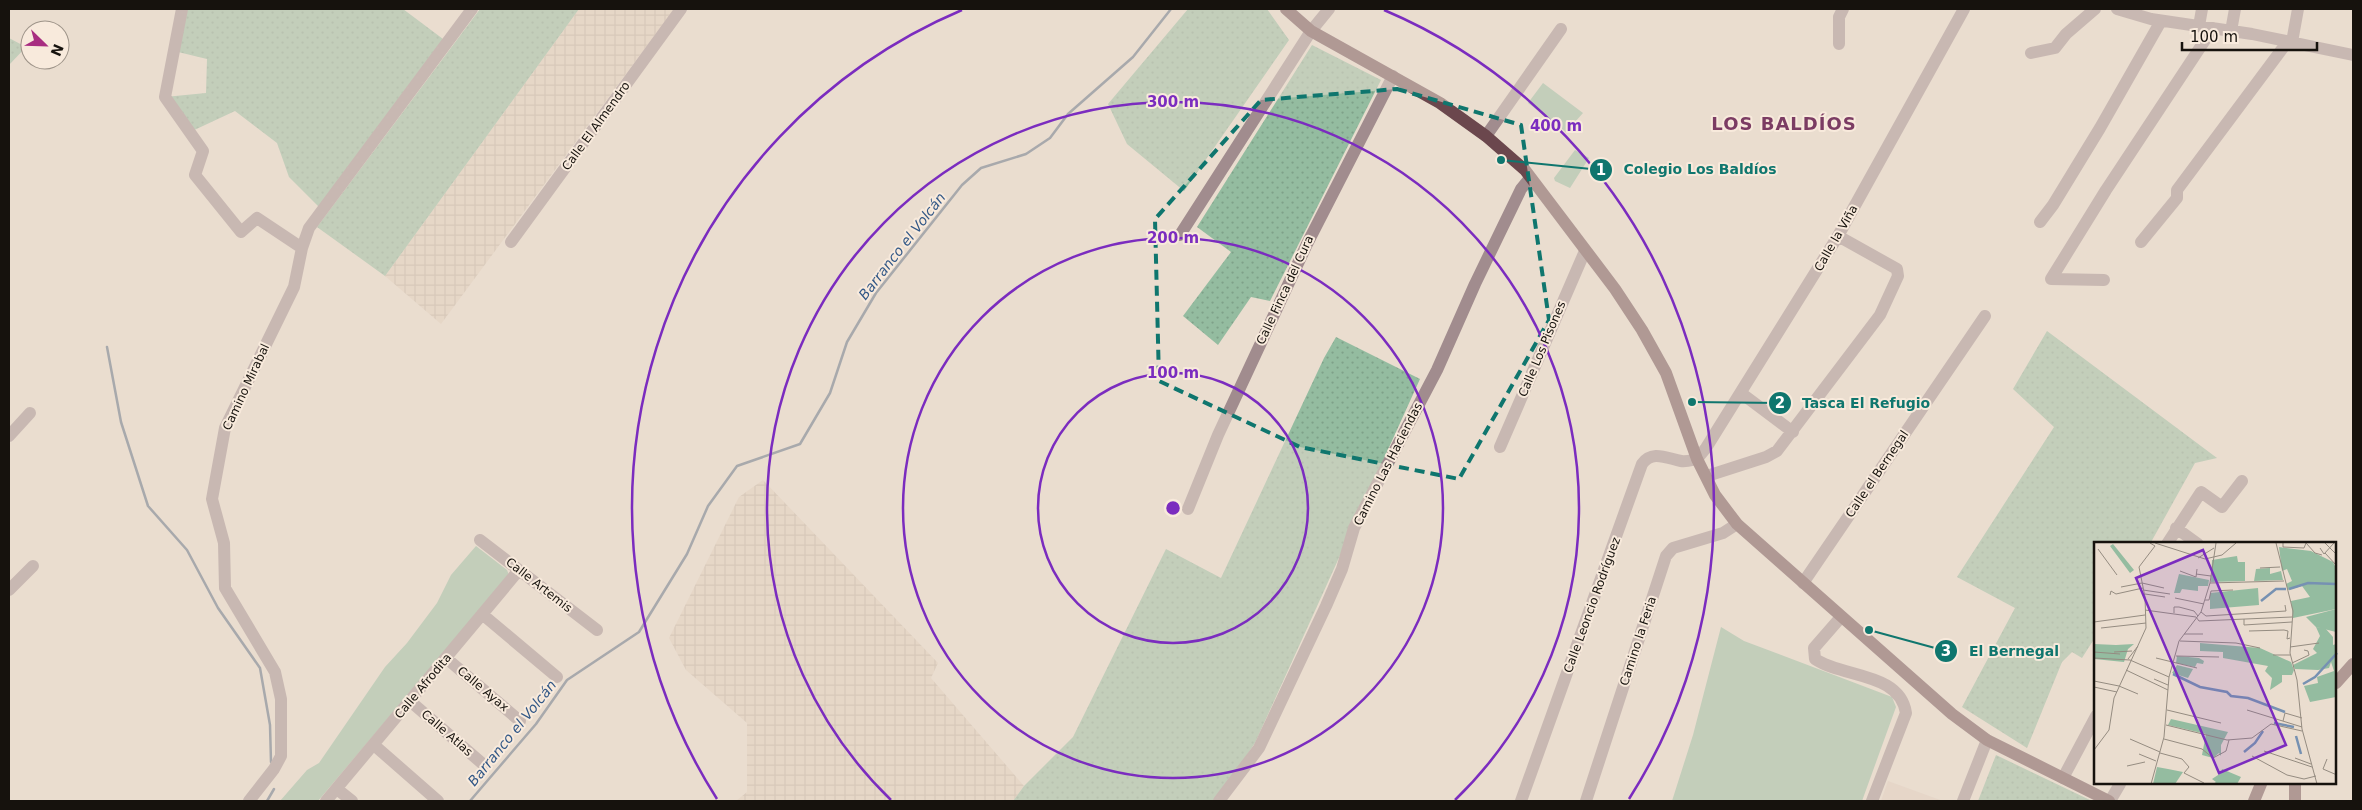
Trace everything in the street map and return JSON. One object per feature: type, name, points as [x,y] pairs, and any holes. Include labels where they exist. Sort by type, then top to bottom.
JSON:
[{"type":"main road","points":[[1286,9],[1311,31],[1440,103],[1507,153],[1530,178],[1642,330],[1666,373],[1697,460],[1707,476],[1715,495],[1736,524],[1952,714],[1986,740],[2109,801]]},
{"type":"main road","points":[[2337,682],[2353,664]]},
{"type":"main road","points":[[2254,801],[2260,786]]},
{"type":"main road","points":[[2260,786],[2264,801]]},
{"type":"street","points":[[182,9],[165,97],[203,151],[195,176],[241,232],[257,218],[302,248]]},
{"type":"street","name":"Camino Mirabal","points":[[249,801],[274,769],[281,756],[281,699],[275,672],[225,588],[224,543],[212,499],[225,428],[294,287],[302,248],[309,228],[472,9]]},
{"type":"street","name":"Calle El Almendro","points":[[511,242],[682,9]]},
{"type":"street","points":[[1180,235],[1311,31],[1329,9]]},
{"type":"street","points":[[1839,44],[1839,17],[1843,9]]},
{"type":"street","name":"Calle la Viña","points":[[1697,460],[1741,393],[1838,236],[1964,9]]},
{"type":"street","points":[[2031,53],[2055,48],[2066,34],[2095,9]]},
{"type":"street","points":[[2117,9],[2161,21],[2231,31],[2353,55]]},
{"type":"street","points":[[2199,26],[2202,9]]},
{"type":"street","points":[[2231,31],[2235,9]]},
{"type":"street","points":[[2141,242],[2177,198],[2177,190],[2290,42],[2298,9]]},
{"type":"street","points":[[2040,222],[2053,205],[2100,128],[2161,21]]},
{"type":"street","points":[[1486,136],[1561,28]]},
{"type":"street","points":[[2104,280],[2051,279],[2106,190],[2213,28]]},
{"type":"street","name":"Calle Finca del Cura","points":[[1188,510],[1218,435],[1307,244],[1393,76]]},
{"type":"street","name":"Camino Las Haciendas","points":[[1219,801],[1259,748],[1326,606],[1342,568],[1354,528],[1437,370],[1475,284],[1521,189],[1530,178]]},
{"type":"street","points":[[1707,476],[1766,457],[1778,451],[1880,315],[1898,276],[1897,269],[1838,236]]},
{"type":"street","name":"Calle Los Pisones","points":[[1500,447],[1585,251]]},
{"type":"street","name":"Calle el Bernegal","points":[[1803,583],[1985,316]]},
{"type":"street","points":[[1741,393],[1793,432]]},
{"type":"street","points":[[9,436],[30,412]]},
{"type":"street","name":"Calle Leoncio Rodríguez","points":[[1520,801],[1642,464],[1652,455],[1683,461],[1697,460]]},
{"type":"street","points":[[2168,542],[2201,492],[2222,507],[2242,481]]},
{"type":"street","name":"Camino la Feria","points":[[1586,801],[1666,556],[1673,548],[1718,535],[1736,524]]},
{"type":"street","points":[[2176,528],[2195,542]]},
{"type":"street","name":"Calle Artemis","points":[[480,540],[597,630]]},
{"type":"street","points":[[9,590],[33,566]]},
{"type":"street","name":"Calle Afrodita","points":[[326,801],[519,570]]},
{"type":"street","points":[[482,614],[557,677]]},
{"type":"street","points":[[1841,617],[1814,648],[1815,659],[1825,666],[1883,683],[1904,702],[1906,713],[1872,801]]},
{"type":"street","name":"Calle Ayax","points":[[446,658],[520,721]]},
{"type":"street","name":"Calle Atlas","points":[[410,701],[484,765]]},
{"type":"street","points":[[2063,778],[2094,720]]},
{"type":"street","points":[[1964,801],[1986,740]]},
{"type":"street","points":[[374,745],[438,801]]},
{"type":"street","points":[[2109,801],[2119,785]]},
{"type":"street","points":[[337,788],[352,801]]},
{"type":"highlighted area","points":[[1397,89],[1521,125],[1549,320],[1459,479],[1300,447],[1159,381],[1155,219],[1261,100]]},
{"type":"shaded area","points":[[579,9],[674,9],[441,324],[385,276]]},
{"type":"shaded area","points":[[763,480],[938,663],[931,678],[1024,786],[1013,801],[736,801],[747,792],[747,723],[686,670],[669,638],[739,497]]},
{"type":"shaded area","points":[[1888,781],[1943,801],[1881,801]]},
{"type":"green space","points":[[182,9],[403,9],[447,42],[322,210],[289,177],[277,143],[235,111],[190,132],[165,97],[206,93],[207,59],[174,51]]},
{"type":"green space","points":[[480,9],[579,9],[385,276],[317,227]]},
{"type":"green space","points":[[1188,9],[1267,9],[1289,40],[1184,191],[1127,144],[1108,104]]},
{"type":"green space","points":[[9,38],[20,44],[20,53],[9,65]]},
{"type":"green space","points":[[1312,45],[1381,80],[1270,301],[1251,297],[1218,345],[1183,316],[1231,252],[1197,227]]},
{"type":"green space","points":[[1543,83],[1583,113],[1566,132],[1528,103]]},
{"type":"green space","points":[[1575,150],[1589,158],[1570,188],[1555,181],[1554,178]]},
{"type":"green space","points":[[2047,331],[2217,458],[2195,463],[2151,542],[2094,542],[2094,639],[2082,658],[2072,652],[2062,662],[2027,748],[1962,707],[2015,608],[1957,577],[2054,427],[2013,389]]},
{"type":"green space","points":[[1336,337],[1420,379],[1255,743],[1216,801],[1013,801],[1024,786],[1073,737],[1166,549],[1221,578],[1324,358]]},
{"type":"green space","points":[[476,546],[507,570],[509,575],[318,801],[280,801],[307,770],[319,763],[385,667],[407,643],[437,603],[451,575]]},
{"type":"green space","points":[[1721,627],[1744,641],[1892,697],[1896,707],[1862,801],[1672,801],[1693,735]]},
{"type":"green space","points":[[1996,755],[2092,801],[1978,801]]},
{"type":"waterway","name":"Barranco el Volcán","points":[[470,801],[536,724],[567,680],[639,632],[687,554],[708,506],[737,466],[800,444],[830,393],[847,342],[876,293],[962,185],[981,168],[1026,154],[1050,138],[1068,114],[1133,57],[1171,9]]},
{"type":"waterway","points":[[107,347],[121,422],[148,506],[187,550],[218,608],[260,668],[270,725],[271,762]]},
{"type":"waterway","points":[[267,801],[274,789]]},
{"type":"place","name":"Colegio Los Baldíos","points":[[1501,160]]},
{"type":"place","name":"Tasca El Refugio","points":[[1692,402]]},
{"type":"place","name":"El Bernegal","points":[[1869,630]]},
{"type":"district","name":"LOS BALDÍOS","points":[[1784,124]]}]
